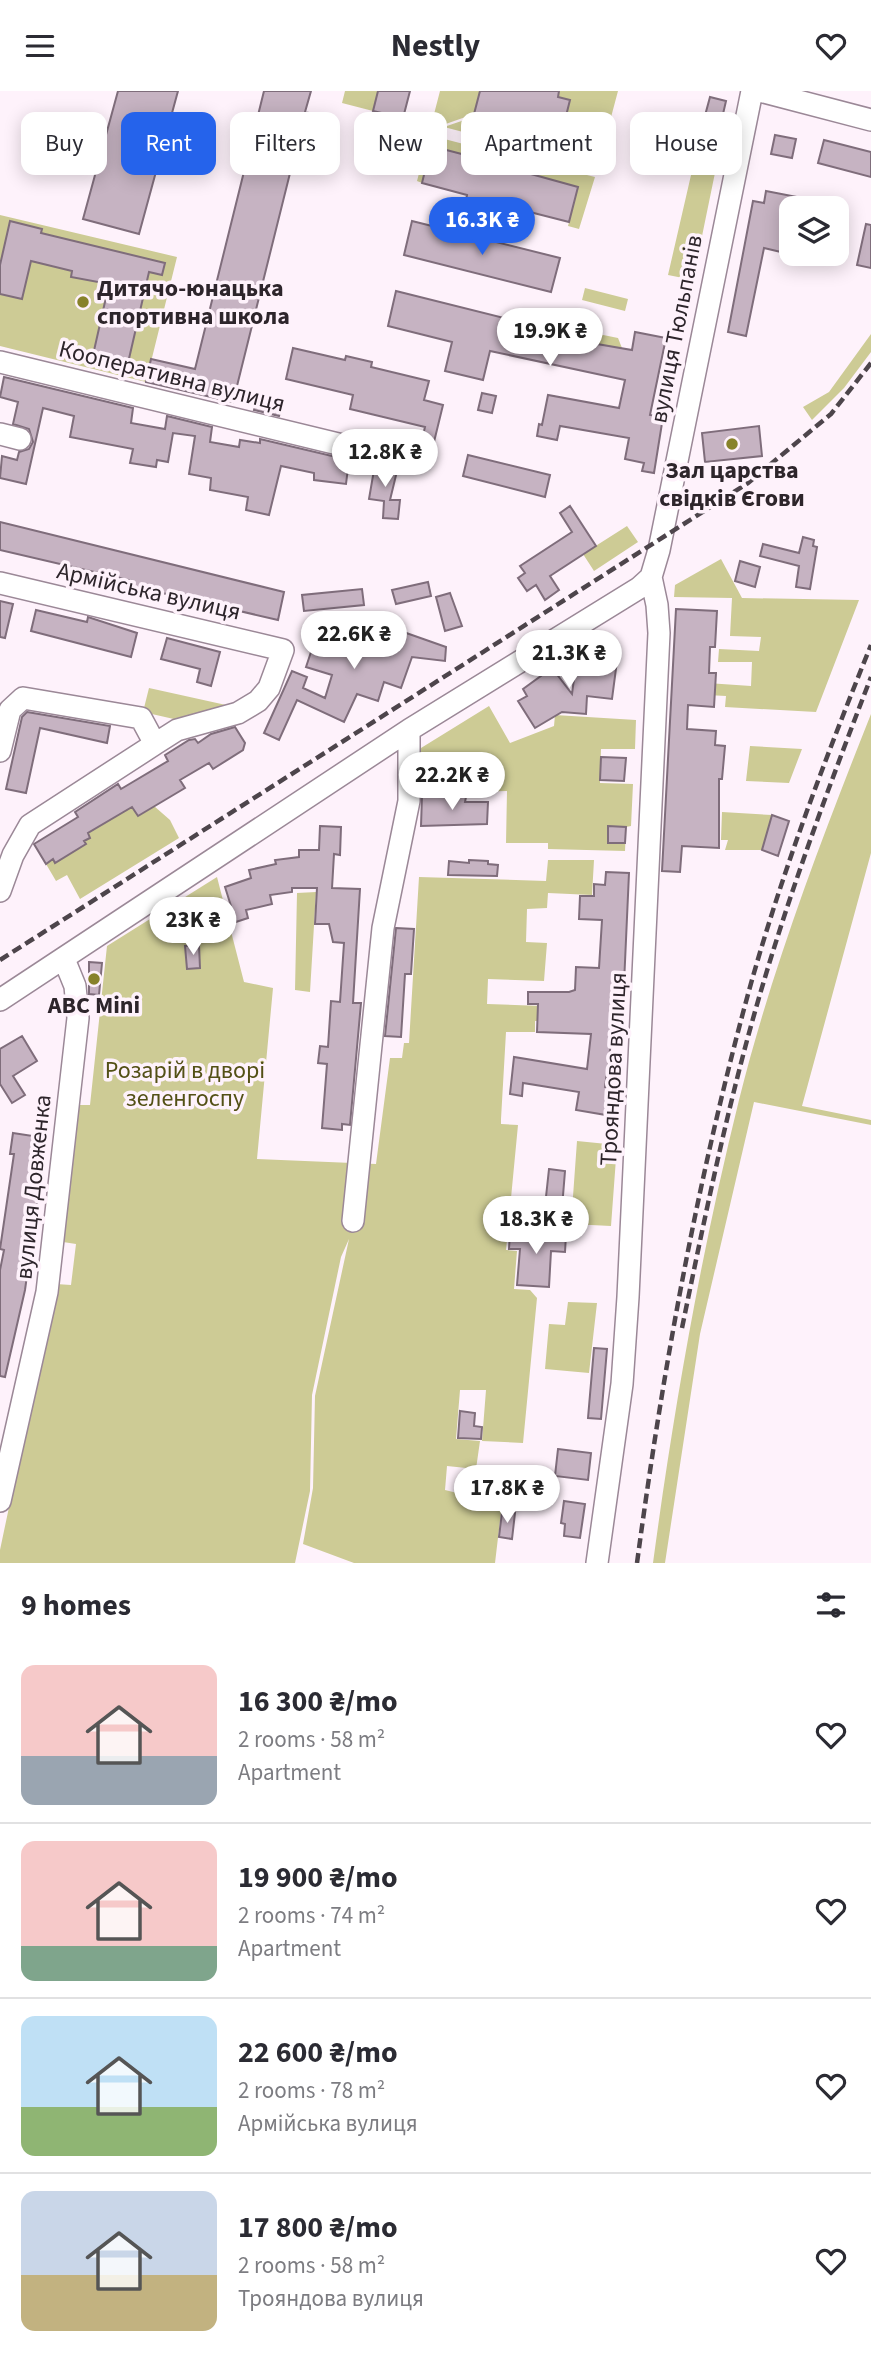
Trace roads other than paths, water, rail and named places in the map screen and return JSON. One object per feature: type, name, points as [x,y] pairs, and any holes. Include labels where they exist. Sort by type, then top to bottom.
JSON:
[{"type":"street","name":"вулиця Тюльпанів","points":[[651,577],[659,550],[752,91]]},
{"type":"street","points":[[760,91],[871,120]]},
{"type":"street","name":"Кооперативна вулиця","points":[[0,362],[371,452]]},
{"type":"street","points":[[1,997],[64,959],[409,730],[639,588],[651,577]]},
{"type":"street","name":"Трояндова вулиця","points":[[597,1563],[622,1384],[628,1297],[659,633],[651,577]]},
{"type":"street","name":"Армійська вулиця","points":[[0,583],[283,650],[269,688],[258,701],[238,713],[177,730],[30,825],[6,850],[0,891]]},
{"type":"street","points":[[0,751],[10,710],[23,698],[141,718],[155,744]]},
{"type":"street","points":[[353,1221],[383,928],[409,801],[409,730]]},
{"type":"street","name":"вулиця Довженка","points":[[0,1501],[51,1270],[78,1018],[75,986],[64,959]]},
{"type":"railway","points":[[0,960],[748,483],[831,414],[871,363]]},
{"type":"railway","points":[[637,1563],[669,1354],[695,1215],[726,1078],[757,963],[786,871],[871,645]]},
{"type":"railway","points":[[682,1328],[725,1127],[756,1008],[810,841],[871,677]]},
{"type":"place","name":"Дитячо-юнацька спортивна школа","points":[[83,302]]},
{"type":"place","name":"Зал царства свідків Єгови","points":[[732,444]]},
{"type":"place","name":"ABC Mini","points":[[94,979]]},
{"type":"park label","name":"Розарій в дворі зеленгоспу","points":[[185,1084]]}]
